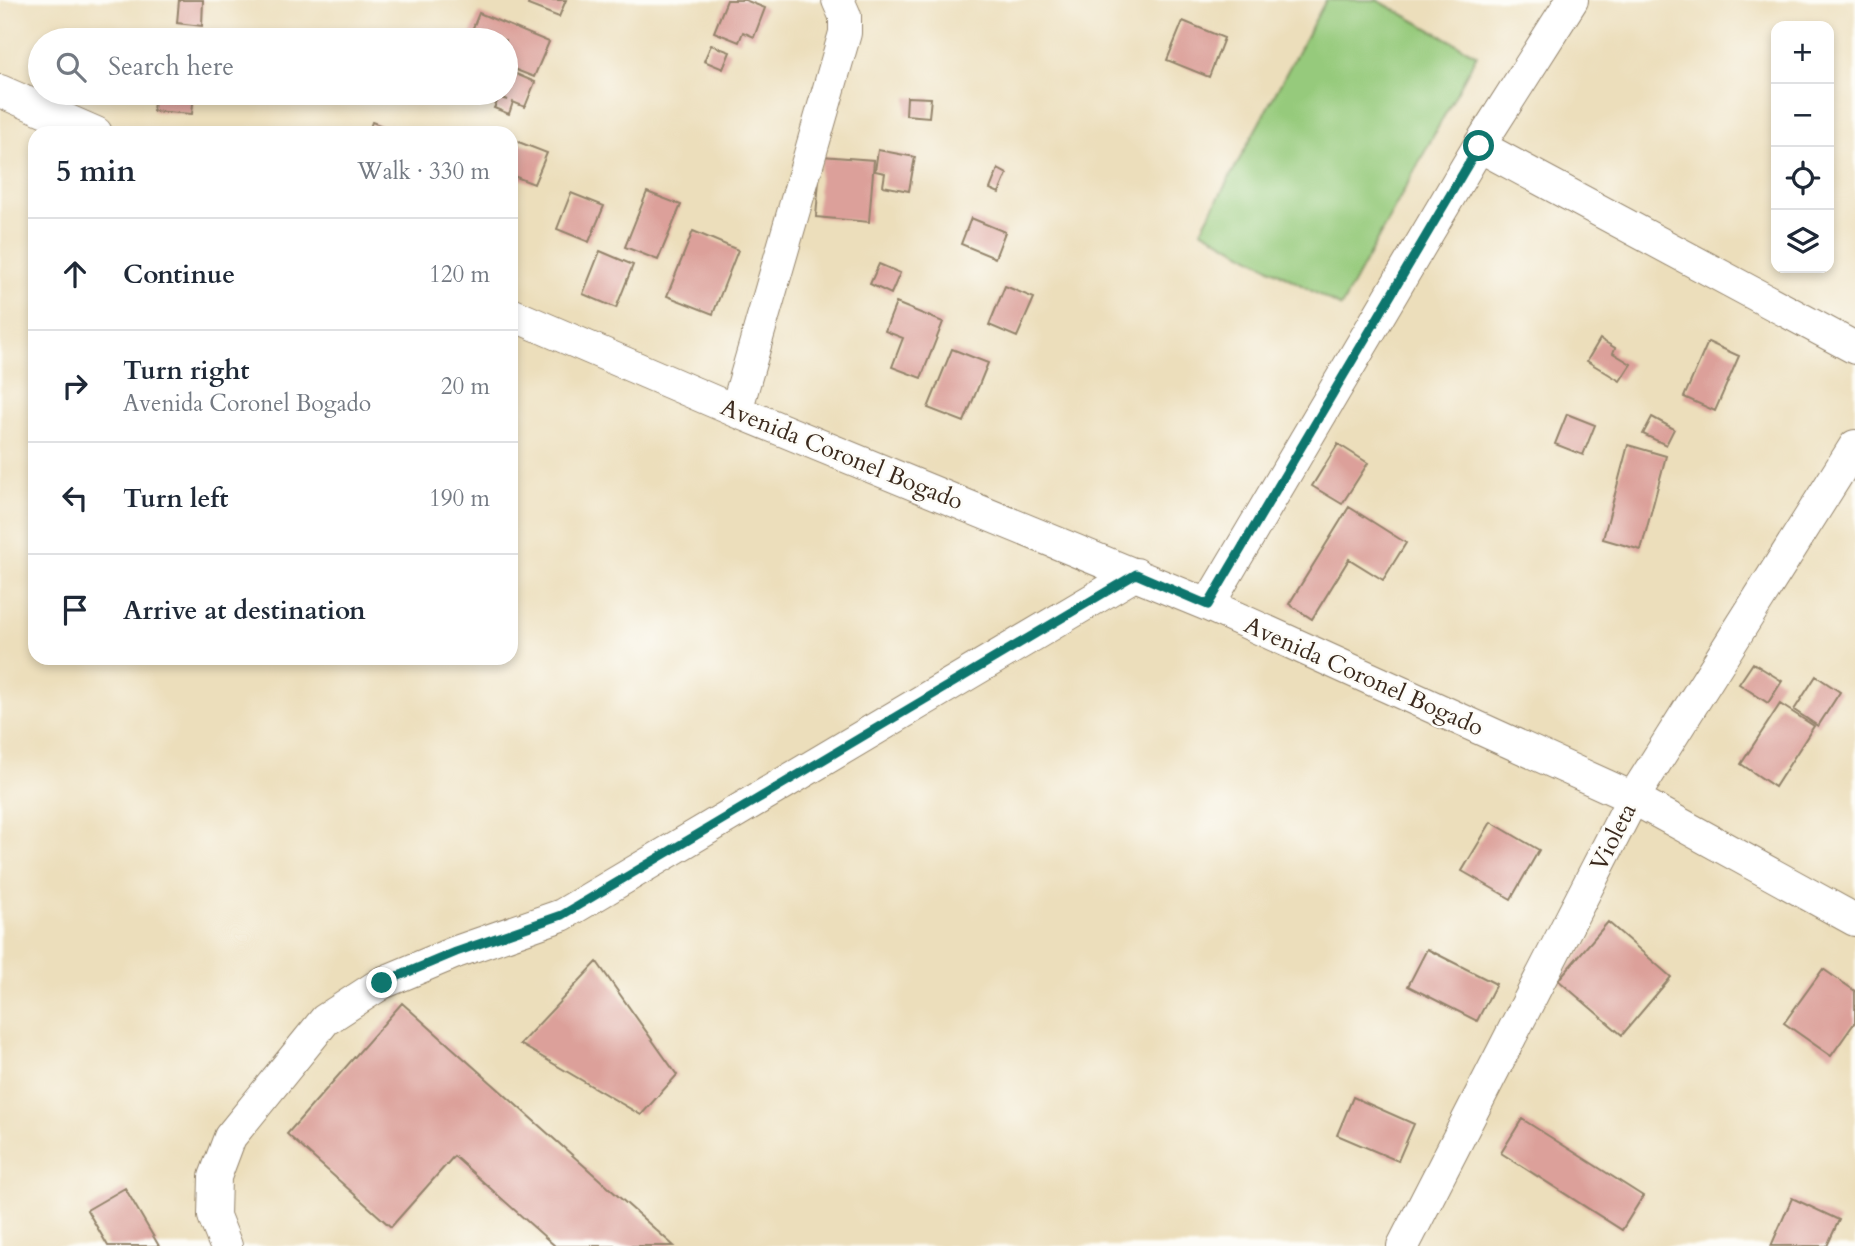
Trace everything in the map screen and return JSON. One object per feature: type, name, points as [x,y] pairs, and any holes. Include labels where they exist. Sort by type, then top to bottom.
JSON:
[{"type":"street","points":[[736,411],[845,33],[845,16],[838,0]]},
{"type":"street","points":[[1208,605],[1479,146],[1573,0]]},
{"type":"street","points":[[0,91],[28,103]]},
{"type":"street","points":[[32,105],[80,126]]},
{"type":"street","points":[[1479,146],[1855,348]]},
{"type":"street","name":"Avenida Coronel Bogado","points":[[518,317],[736,411],[1208,605],[1633,798],[1855,920]]},
{"type":"street","name":"Violeta","points":[[1403,1246],[1633,798],[1855,446]]},
{"type":"street","points":[[226,1246],[214,1216],[215,1177],[230,1137],[325,1020],[382,983],[456,952],[562,915],[1136,574]]},
{"type":"green space","points":[[1326,0],[1377,0],[1477,55],[1341,307],[1201,230]]},
{"type":"building","points":[[179,0],[203,0],[202,26],[177,23]]},
{"type":"building","points":[[530,0],[566,0],[559,17],[528,5]]},
{"type":"building","points":[[727,0],[745,0],[765,8],[754,37],[743,32],[739,42],[714,32]]},
{"type":"building","points":[[479,13],[515,28],[473,28]]},
{"type":"building","points":[[1183,21],[1224,38],[1209,77],[1167,60]]},
{"type":"building","points":[[518,29],[549,42],[534,77],[518,71]]},
{"type":"building","points":[[711,45],[730,52],[723,69],[704,61]]},
{"type":"building","points":[[518,75],[535,82],[525,107],[518,104]]},
{"type":"building","points":[[907,97],[931,98],[929,117],[906,115]]},
{"type":"building","points":[[154,105],[193,105],[192,114],[153,111]]},
{"type":"building","points":[[496,105],[512,105],[509,114],[494,108]]},
{"type":"building","points":[[518,142],[547,153],[534,184],[518,178]]},
{"type":"building","points":[[878,150],[915,157],[909,191],[883,186],[885,173],[875,171]]},
{"type":"building","points":[[821,156],[874,160],[869,222],[816,217]]},
{"type":"building","points":[[998,169],[1007,174],[999,193],[990,189]]},
{"type":"building","points":[[647,192],[681,205],[658,260],[625,247]]},
{"type":"building","points":[[571,193],[604,206],[589,242],[557,229]]},
{"type":"building","points":[[971,218],[1005,232],[995,258],[961,244]]},
{"type":"building","points":[[693,231],[738,250],[713,314],[667,296]]},
{"type":"building","points":[[600,251],[633,265],[616,308],[583,294]]},
{"type":"building","points":[[879,264],[900,273],[891,294],[870,284]]},
{"type":"building","points":[[1005,286],[1034,298],[1017,337],[989,325]]},
{"type":"building","points":[[896,303],[943,322],[921,378],[892,367],[903,338],[885,331]]},
{"type":"building","points":[[1600,339],[1615,348],[1613,353],[1631,364],[1620,381],[1587,361]]},
{"type":"building","points":[[1708,342],[1739,356],[1715,411],[1684,397]]},
{"type":"building","points":[[952,349],[988,363],[964,422],[928,408]]},
{"type":"building","points":[[1567,414],[1595,425],[1583,455],[1555,444]]},
{"type":"building","points":[[1652,417],[1674,429],[1666,445],[1643,434]]},
{"type":"building","points":[[1338,444],[1368,463],[1342,504],[1312,486]]},
{"type":"building","points":[[1628,445],[1666,456],[1641,550],[1603,539]]},
{"type":"building","points":[[1349,507],[1406,543],[1383,580],[1349,559],[1312,619],[1289,604]]},
{"type":"building","points":[[1753,663],[1782,681],[1768,703],[1739,684]]},
{"type":"building","points":[[1816,676],[1840,692],[1818,726],[1794,710]]},
{"type":"building","points":[[1780,704],[1814,726],[1775,787],[1741,764]]},
{"type":"building","points":[[1491,822],[1539,850],[1511,899],[1462,871]]},
{"type":"building","points":[[1608,922],[1671,977],[1622,1035],[1558,980]]},
{"type":"building","points":[[1427,949],[1496,984],[1477,1021],[1408,986]]},
{"type":"building","points":[[597,962],[677,1075],[641,1115],[520,1044]]},
{"type":"building","points":[[1823,969],[1855,991],[1855,1022],[1831,1056],[1784,1023]]},
{"type":"building","points":[[402,1003],[674,1246],[555,1246],[454,1156],[391,1227],[287,1134]]},
{"type":"building","points":[[1353,1097],[1414,1124],[1398,1161],[1337,1135]]},
{"type":"building","points":[[1522,1119],[1643,1196],[1622,1230],[1501,1153]]},
{"type":"building","points":[[125,1188],[159,1246],[108,1246],[87,1210]]},
{"type":"building","points":[[1792,1198],[1839,1220],[1827,1246],[1771,1246]]},
{"type":"route","points":[[382,983],[456,952],[562,915],[1136,574],[1208,605],[1479,146]]}]
